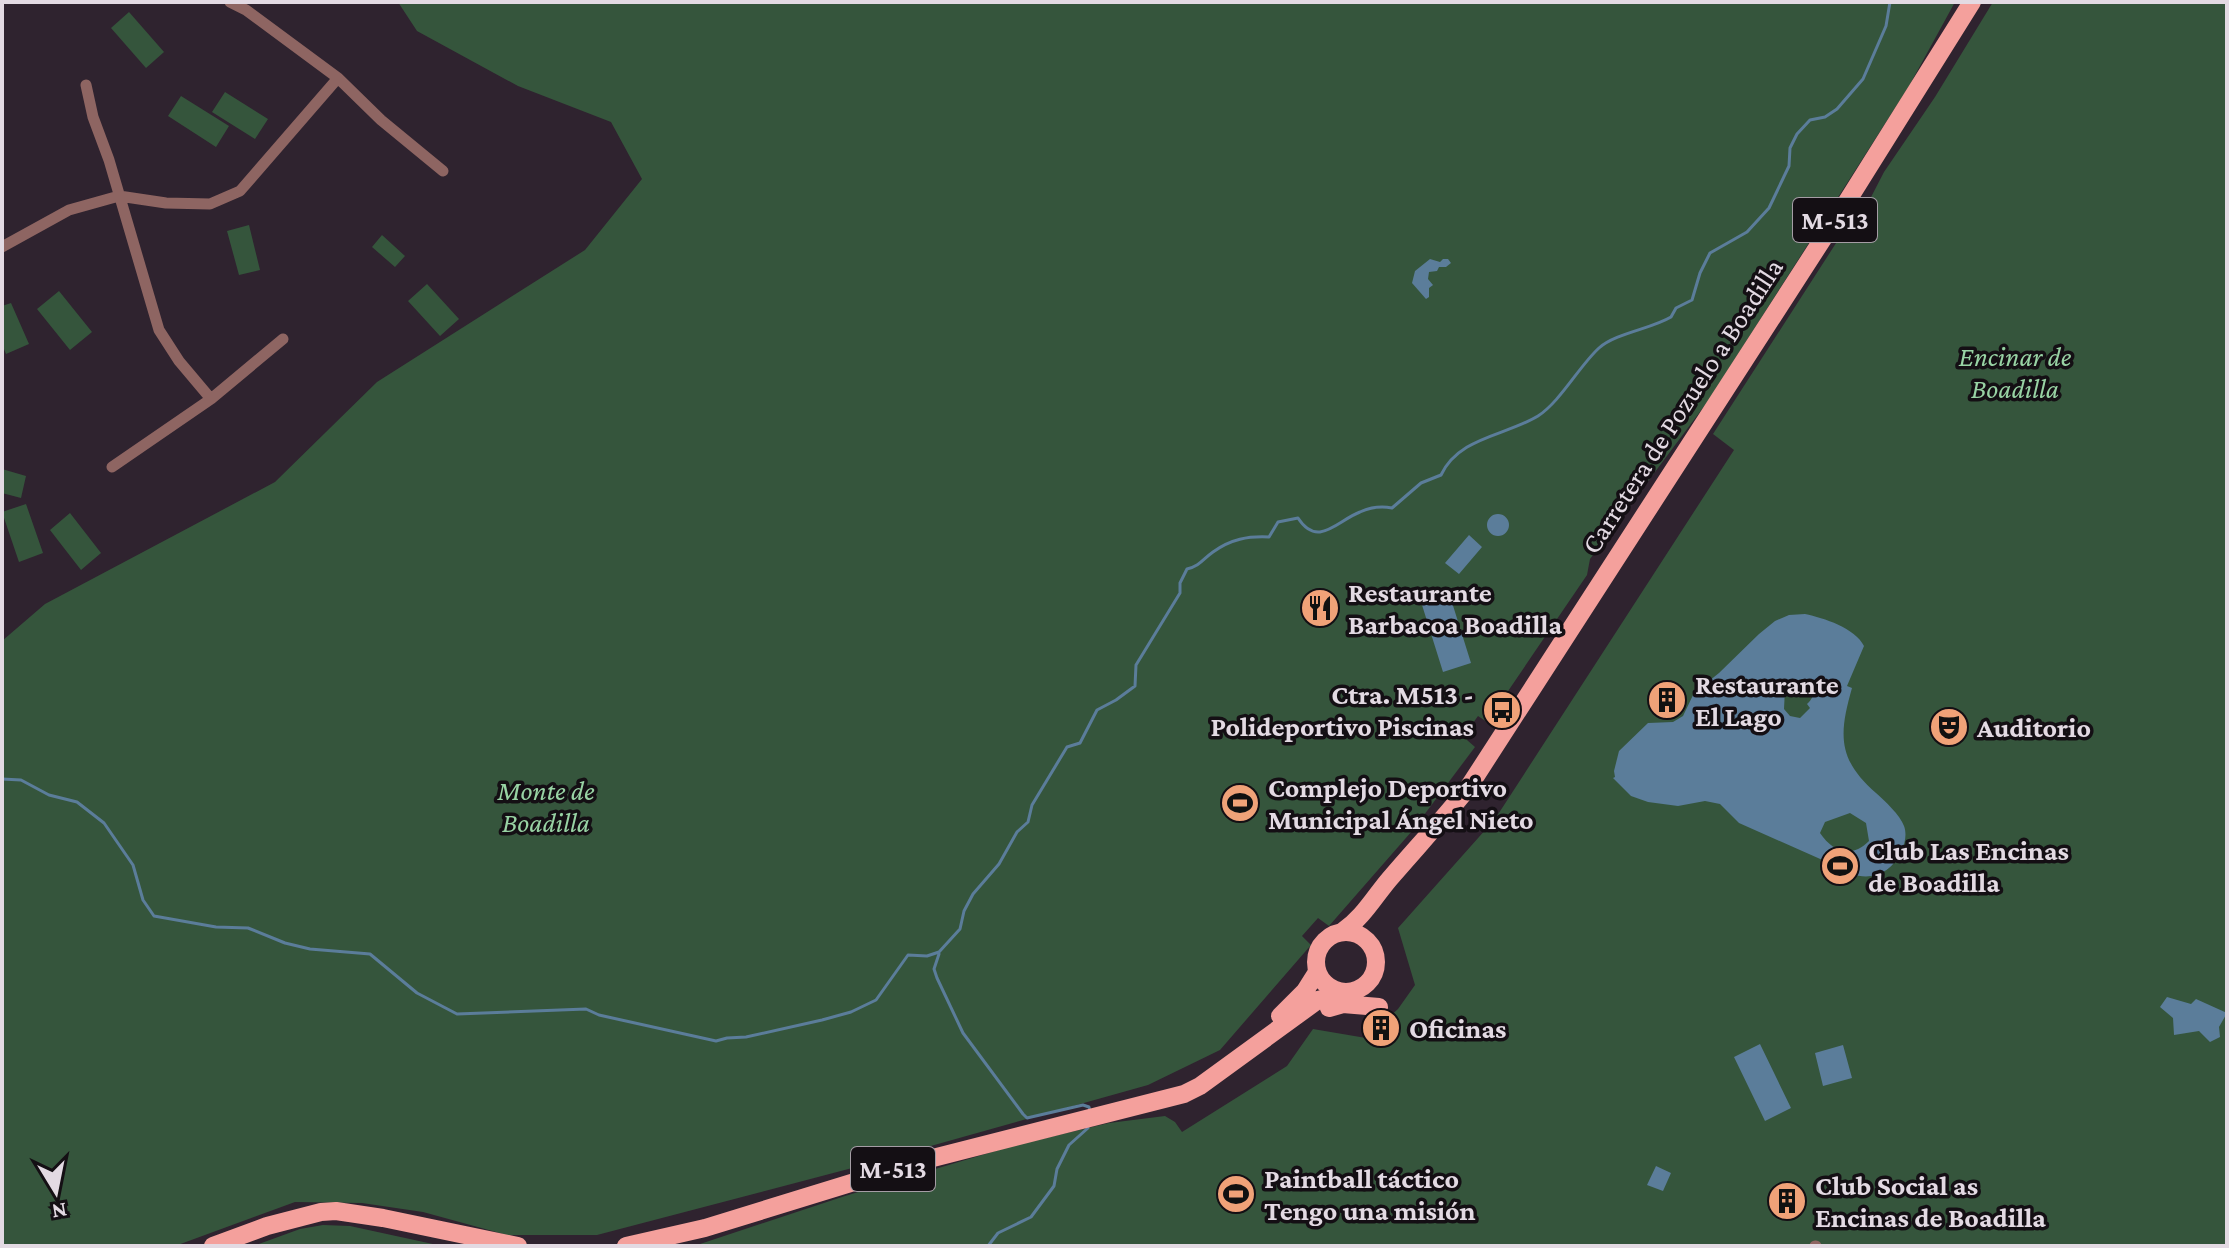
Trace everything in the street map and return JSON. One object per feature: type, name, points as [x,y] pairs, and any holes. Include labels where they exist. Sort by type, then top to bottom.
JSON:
[{"type":"main road","name":"Carretera de Pozuelo a Boadilla","points":[[1371,945],[1375,919],[1391,889],[1468,788],[1972,2]]},
{"type":"main road","name":"Carretera de Pozuelo a Boadilla","points":[[1342,932],[1365,913],[1391,877],[1431,834]]},
{"type":"main road","points":[[1342,932],[1359,934],[1371,945]]},
{"type":"main road","name":"M-513","points":[[1162,1100],[1216,1068],[1297,999],[1317,972],[1315,964],[1319,947],[1332,934],[1342,932]]},
{"type":"main road","name":"M-513","points":[[626,1246],[705,1228],[929,1159],[1184,1094],[1200,1086],[1318,1000],[1361,988],[1372,977],[1376,962],[1371,945]]},
{"type":"main road","points":[[1317,972],[1326,985],[1349,992]]},
{"type":"main road","points":[[1200,1086],[1328,1008],[1357,1004],[1379,1007]]},
{"type":"main road","points":[[213,1246],[267,1226],[336,1211],[518,1246]]},
{"type":"street","points":[[230,2],[246,10],[338,78],[381,120],[443,171]]},
{"type":"street","points":[[2,247],[69,210],[119,196],[166,203],[210,204],[240,191],[338,78]]},
{"type":"street","points":[[86,85],[93,117],[159,330],[179,361],[211,399]]},
{"type":"street","points":[[112,467],[211,399],[283,339]]},
{"type":"green space","name":"Monte de Boadilla","points":[[398,2],[1955,2],[1909,86],[1708,401],[1590,559],[1587,575],[1487,722],[1478,716],[1473,723],[1473,732],[1467,740],[1475,747],[1412,831],[1329,926],[1318,918],[1302,936],[1311,945],[1220,1050],[1148,1085],[856,1167],[597,1235],[507,1235],[423,1212],[362,1203],[295,1202],[175,1246],[2,1246],[2,641],[45,604],[275,482],[377,382],[585,250],[642,179],[611,122],[518,86],[417,31]]},
{"type":"green space","name":"Club Las Encinas de Boadilla","points":[[1993,2],[2227,2],[2227,1246],[694,1246],[1012,1146],[1109,1123],[1165,1116],[1175,1122],[1182,1132],[1287,1066],[1313,1029],[1366,1038],[1398,1009],[1415,985],[1398,928],[1495,819],[1734,450],[1713,434],[1849,223],[1862,225],[1872,210],[1868,203],[1884,172],[1935,97]]},
{"type":"green space","points":[[129,12],[164,52],[146,68],[111,28]]},
{"type":"green space","points":[[225,92],[268,119],[255,139],[212,112]]},
{"type":"green space","points":[[181,96],[229,126],[216,147],[168,116]]},
{"type":"green space","points":[[249,225],[260,270],[239,275],[227,231]]},
{"type":"green space","points":[[382,235],[405,256],[395,267],[372,247]]},
{"type":"green space","points":[[427,284],[459,319],[440,336],[408,301]]},
{"type":"green space","points":[[59,291],[92,332],[70,350],[37,309]]},
{"type":"green space","points":[[11,303],[29,344],[6,354],[2,344],[2,306]]},
{"type":"green space","points":[[2,469],[26,476],[21,498],[2,493]]},
{"type":"green space","points":[[26,504],[43,553],[19,562],[2,512]]},
{"type":"green space","points":[[70,513],[101,553],[81,570],[50,530]]},
{"type":"green space","points":[[323,1225],[350,1226],[442,1246],[253,1246],[300,1229]]},
{"type":"water","points":[[1430,259],[1440,262],[1448,259],[1451,263],[1429,272],[1428,279],[1433,285],[1426,299],[1412,283],[1415,271]]},
{"type":"water","points":[[1498,514],[1506,517],[1509,525],[1506,533],[1498,536],[1490,533],[1487,525],[1490,517]]},
{"type":"water","points":[[1469,535],[1482,547],[1459,574],[1445,563]]},
{"type":"water","points":[[1450,596],[1471,663],[1443,672],[1422,605]]},
{"type":"water","points":[[1805,614],[1830,621],[1854,634],[1864,646],[1847,686],[1852,688],[1845,719],[1844,745],[1854,769],[1896,813],[1905,832],[1904,844],[1896,860],[1874,876],[1846,872],[1739,823],[1720,804],[1705,801],[1678,806],[1648,802],[1631,796],[1613,778],[1619,751],[1648,723],[1673,722],[1683,716],[1694,693],[1759,634],[1775,621],[1789,615]],"holes":[[[1802,679],[1811,681],[1813,694],[1807,704],[1810,708],[1800,718],[1790,716],[1784,709],[1785,689]],[[1850,813],[1866,823],[1869,841],[1856,850],[1843,851],[1836,849],[1820,833],[1825,822]]]},
{"type":"water","points":[[2167,997],[2191,1004],[2196,999],[2227,1013],[2219,1027],[2220,1037],[2210,1042],[2199,1031],[2174,1035],[2173,1018],[2160,1007]]},
{"type":"water","points":[[1760,1044],[1791,1108],[1765,1121],[1734,1057]]},
{"type":"water","points":[[1843,1045],[1852,1078],[1823,1086],[1815,1053]]},
{"type":"water","points":[[1656,1166],[1671,1173],[1663,1191],[1647,1185]]},
{"type":"waterway","points":[[2,779],[21,780],[49,795],[77,802],[104,823],[133,865],[143,900],[154,916],[216,927],[248,928],[310,949],[370,954],[417,993],[457,1014],[586,1009],[599,1015],[716,1041],[851,1012],[876,1000],[908,955],[927,956],[939,952],[960,929],[964,911],[973,894],[999,864],[1017,832],[1028,822],[1032,805],[1067,747],[1080,743],[1097,710],[1135,686],[1136,665],[1180,593],[1180,583],[1187,569],[1233,541],[1269,537],[1278,522],[1298,518],[1306,527],[1321,532],[1364,510],[1392,508],[1421,483],[1441,475],[1449,462],[1471,445],[1525,423],[1546,410],[1592,355],[1606,343],[1671,317],[1676,308],[1692,300],[1710,253],[1747,232],[1769,208],[1789,166],[1790,148],[1797,134],[1810,120],[1825,117],[1837,109],[1863,79],[1886,26],[1890,2]]},
{"type":"waterway","points":[[939,954],[934,969],[963,1033],[1023,1114],[1027,1118],[1083,1105],[1090,1111]]},
{"type":"waterway","points":[[988,1246],[998,1233],[1031,1217],[1054,1186],[1057,1169],[1069,1145],[1088,1128]]},
{"type":"place","name":"Restaurante Barbacoa Boadilla","points":[[1320,608]]},
{"type":"place","name":"Restaurante El Lago","points":[[1667,700]]},
{"type":"place","name":"Ctra. M513 - Polideportivo Piscinas","points":[[1502,710]]},
{"type":"place","name":"Auditorio","points":[[1949,727]]},
{"type":"place","name":"Complejo Deportivo Municipal Ángel Nieto","points":[[1240,803]]},
{"type":"place","name":"Club Las Encinas de Boadilla","points":[[1840,866]]},
{"type":"place","name":"Oficinas","points":[[1381,1028]]},
{"type":"place","name":"Paintball táctico Tengo una misión","points":[[1236,1194]]},
{"type":"place","name":"Club Social as Encinas de Boadilla","points":[[1787,1201]]},
{"type":"park label","name":"Encinar de Boadilla","points":[[2015,372]]}]
